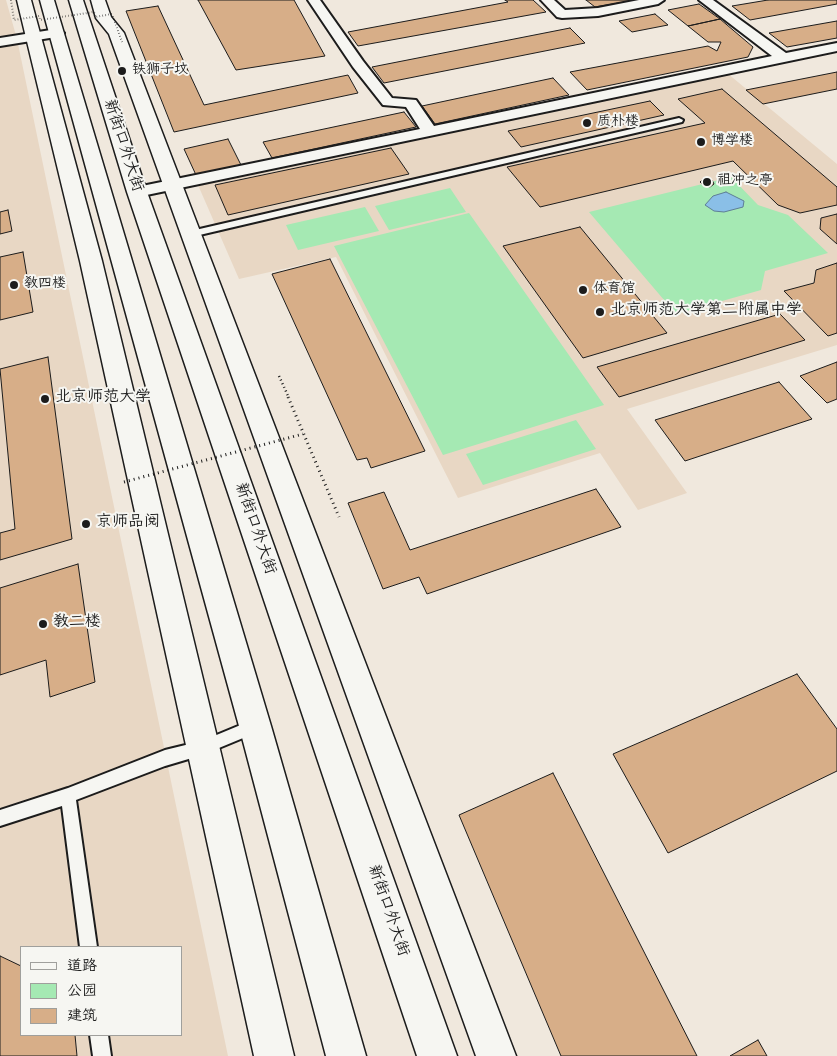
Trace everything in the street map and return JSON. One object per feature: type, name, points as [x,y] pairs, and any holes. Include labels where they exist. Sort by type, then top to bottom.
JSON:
[{"type":"street","name":"新街口外大街","points":[[24,0],[45,35],[255,726],[346,1056]]},
{"type":"street","name":"新街口外大街","points":[[47,0],[45,35],[91,261],[274,1056]]},
{"type":"street","name":"新街口外大街","points":[[76,0],[137,192],[437,1056]]},
{"type":"street","points":[[98,0],[104,18],[116,33],[496,1056]]},
{"type":"street","points":[[314,0],[358,64],[388,102],[411,103],[429,130]]},
{"type":"street","points":[[547,0],[562,14],[598,12],[658,0]]},
{"type":"street","points":[[705,0],[783,58]]},
{"type":"street","points":[[0,42],[45,35]]},
{"type":"street","points":[[137,192],[837,47]]},
{"type":"lane","points":[[191,234],[678,120]]},
{"type":"lane","points":[[0,818],[68,796],[165,758],[202,748],[255,726]]},
{"type":"lane","points":[[68,796],[88,946]]},
{"type":"lane","points":[[99,1036],[102,1056]]},
{"type":"path","points":[[11,0],[14,20],[39,16],[40,20],[94,12],[96,17],[112,14],[122,42]]},
{"type":"path","points":[[279,376],[338,517]]},
{"type":"path","points":[[124,482],[303,434]]},
{"type":"shaded area","name":"北京师范大学","points":[[0,0],[6,0],[17,39],[228,1056],[0,1056]]},
{"type":"shaded area","name":"北京师范大学第二附属中学","points":[[727,73],[837,164],[837,345],[627,409],[687,493],[638,510],[600,453],[458,498],[336,257],[239,279],[198,185]]},
{"type":"green space","points":[[731,177],[758,205],[788,215],[828,253],[765,271],[761,290],[676,314],[589,212]]},
{"type":"green space","points":[[450,188],[466,212],[389,230],[375,206]]},
{"type":"green space","points":[[365,207],[379,231],[298,250],[286,225]]},
{"type":"green space","points":[[469,213],[604,405],[443,455],[334,246]]},
{"type":"green space","points":[[576,420],[596,449],[483,485],[466,454]]},
{"type":"water","points":[[726,192],[744,201],[743,207],[724,212],[714,211],[705,205],[713,196]]},
{"type":"building","points":[[198,0],[294,0],[325,56],[236,70]]},
{"type":"building","points":[[505,0],[533,0],[546,12],[358,46],[348,32],[508,2]]},
{"type":"building","points":[[586,0],[636,0],[595,7]]},
{"type":"building","points":[[768,0],[837,0],[837,4],[750,20],[732,6]]},
{"type":"building","points":[[699,4],[720,19],[688,26],[668,10]]},
{"type":"building","points":[[158,6],[204,105],[348,75],[358,93],[174,132],[126,11]]},
{"type":"building","points":[[655,14],[668,25],[632,32],[619,21]]},
{"type":"building","points":[[720,19],[753,47],[748,57],[587,90],[570,72],[708,46],[717,51],[721,42],[708,42],[688,26]]},
{"type":"building","points":[[837,21],[837,38],[787,47],[769,33]]},
{"type":"building","points":[[570,28],[585,43],[384,83],[372,67]]},
{"type":"building","points":[[837,72],[837,89],[763,104],[746,90]]},
{"type":"building","points":[[553,78],[569,95],[435,124],[422,106]]},
{"type":"building","name":"博学楼","points":[[722,89],[837,187],[837,205],[800,213],[778,205],[733,161],[540,207],[507,167],[705,123],[678,99]]},
{"type":"building","name":"质朴楼","points":[[650,101],[664,115],[521,147],[508,131]]},
{"type":"building","points":[[404,112],[416,127],[272,158],[263,142]]},
{"type":"building","points":[[228,139],[241,165],[196,175],[184,149]]},
{"type":"building","points":[[391,148],[409,174],[228,215],[215,185]]},
{"type":"building","name":"祖冲之亭","points":[[703,179],[712,180],[714,184],[710,187],[703,185],[700,182]]},
{"type":"building","points":[[8,210],[12,231],[0,234],[0,212]]},
{"type":"building","points":[[837,214],[837,244],[820,229],[821,218]]},
{"type":"building","name":"体育馆","points":[[580,227],[667,333],[583,358],[503,246]]},
{"type":"building","name":"教四楼","points":[[23,252],[33,312],[0,320],[0,257]]},
{"type":"building","points":[[330,259],[425,451],[371,468],[367,458],[357,460],[272,274]]},
{"type":"building","points":[[837,263],[837,333],[828,336],[784,291],[814,283],[816,270]]},
{"type":"building","points":[[780,314],[805,340],[619,397],[597,367]]},
{"type":"building","points":[[48,357],[72,539],[0,560],[0,533],[15,529],[0,369]]},
{"type":"building","points":[[837,362],[837,399],[827,403],[800,376]]},
{"type":"building","points":[[779,382],[812,419],[685,461],[655,420]]},
{"type":"building","points":[[596,489],[621,527],[427,594],[419,577],[383,589],[348,503],[384,492],[410,550]]},
{"type":"building","name":"教二楼","points":[[78,564],[95,682],[50,697],[46,660],[0,675],[0,588]]},
{"type":"building","points":[[797,674],[837,729],[837,771],[668,853],[613,754]]},
{"type":"building","points":[[553,773],[697,1056],[561,1056],[459,815]]},
{"type":"building","points":[[0,956],[20,966],[20,1036],[75,1036],[77,1056],[0,1056]]},
{"type":"building","points":[[758,1040],[767,1056],[730,1056]]},
{"type":"place","name":"铁狮子坟","points":[[122,71]]},
{"type":"place","name":"质朴楼","points":[[587,123]]},
{"type":"place","name":"博学楼","points":[[701,142]]},
{"type":"place","name":"祖冲之亭","points":[[707,182]]},
{"type":"place","name":"教四楼","points":[[14,285]]},
{"type":"place","name":"体育馆","points":[[583,290]]},
{"type":"place","name":"北京师范大学第二附属中学","points":[[600,312]]},
{"type":"place","name":"北京师范大学","points":[[45,399]]},
{"type":"place","name":"京师品阅","points":[[86,524]]},
{"type":"place","name":"教二楼","points":[[43,624]]}]
